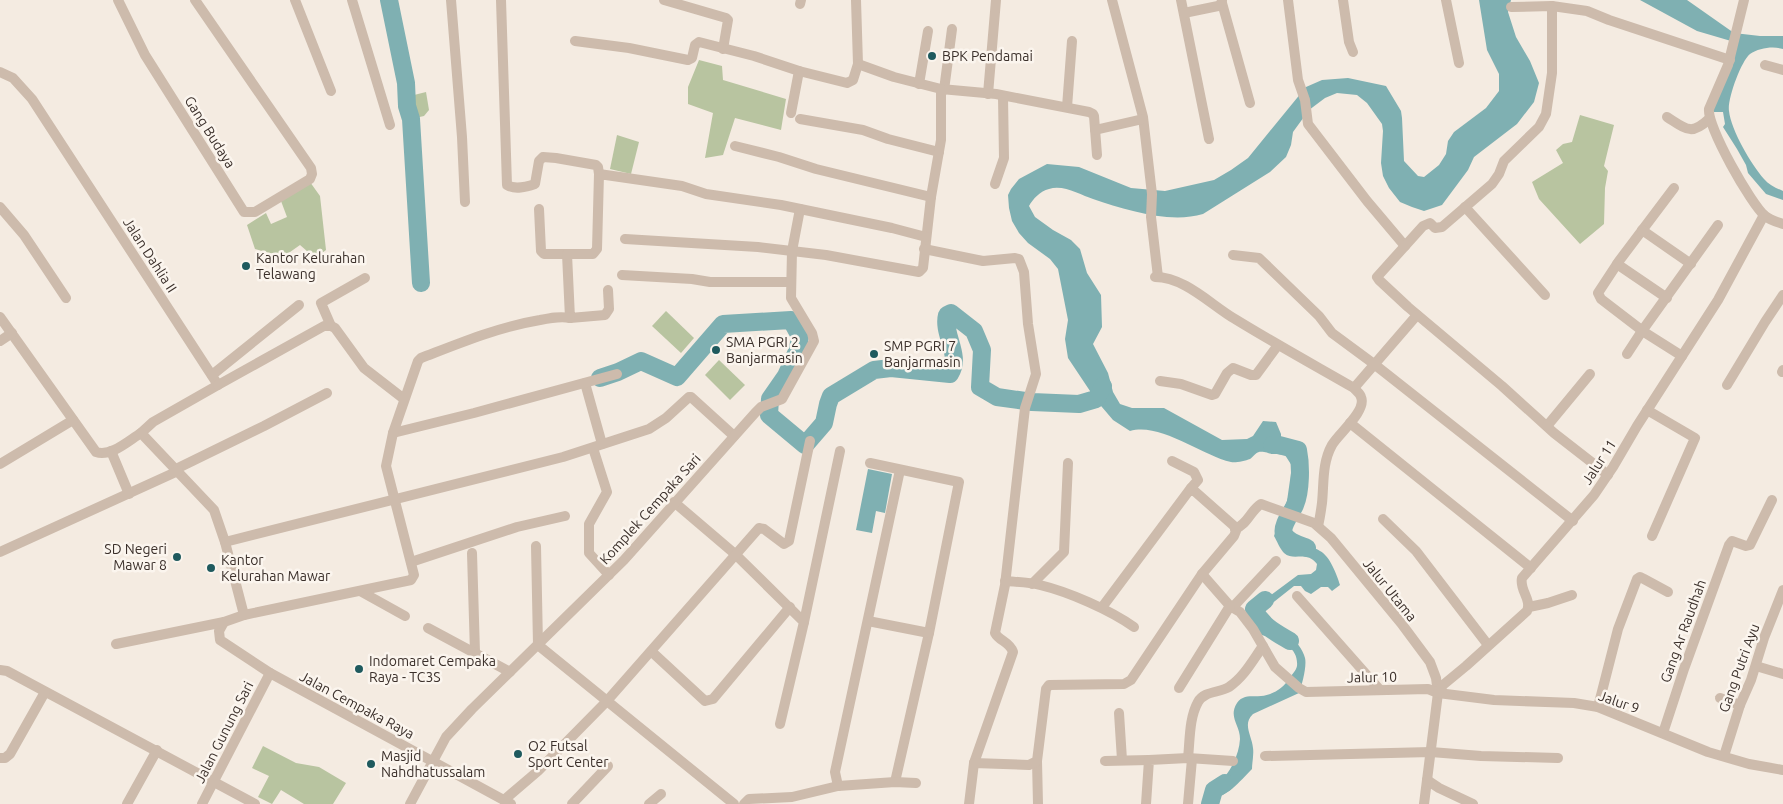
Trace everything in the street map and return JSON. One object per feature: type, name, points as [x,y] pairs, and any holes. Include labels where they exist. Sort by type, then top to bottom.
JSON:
[{"type":"street","name":"Gang Budaya","points":[[118,0],[145,55],[244,212],[255,212],[310,179],[312,174],[311,168],[195,0]]},
{"type":"street","points":[[295,0],[331,91]]},
{"type":"street","points":[[352,0],[390,125]]},
{"type":"street","points":[[451,0],[462,137],[465,202]]},
{"type":"street","points":[[501,0],[507,185],[519,188],[535,184],[539,161],[542,157],[598,166],[600,174],[597,250],[593,254],[544,254],[541,251],[539,209]]},
{"type":"street","points":[[664,0],[726,18],[728,20],[723,48]]},
{"type":"street","points":[[575,41],[630,48],[688,60],[692,58],[695,45],[699,42],[847,83],[853,80],[858,64],[856,0]]},
{"type":"street","points":[[988,94],[996,0]]},
{"type":"street","points":[[1112,0],[1143,119],[1152,194],[1151,217],[1156,277],[1170,279],[1193,291],[1220,310],[1278,345],[1354,388],[1361,395],[1362,404],[1350,424],[1334,440],[1328,452],[1324,468],[1322,503],[1318,526]]},
{"type":"street","points":[[1181,0],[1210,139]]},
{"type":"street","points":[[1288,0],[1298,80],[1305,100],[1308,124],[1367,201],[1406,246]]},
{"type":"street","points":[[1343,0],[1353,52]]},
{"type":"street","points":[[1446,0],[1459,63]]},
{"type":"street","points":[[1744,0],[1731,56],[1709,109],[1709,119],[1734,170],[1757,206],[1764,215],[1783,224]]},
{"type":"street","points":[[1184,12],[1218,6],[1222,1]]},
{"type":"street","points":[[1222,1],[1250,103]]},
{"type":"street","points":[[1511,7],[1552,6],[1587,11],[1609,20],[1731,56]]},
{"type":"street","points":[[1552,6],[1552,72],[1546,114],[1539,127],[1504,161],[1499,174],[1492,184],[1442,227],[1435,228],[1430,223],[1423,226],[1377,277],[1417,315],[1547,426],[1608,475]]},
{"type":"street","points":[[625,239],[758,247],[826,255],[919,272],[923,268],[931,197],[941,140],[942,90],[952,28]]},
{"type":"street","points":[[919,84],[928,31]]},
{"type":"street","points":[[1067,107],[1072,41]]},
{"type":"street","points":[[858,64],[942,90],[988,94],[1067,107],[1093,114],[1097,155]]},
{"type":"street","points":[[1766,65],[1783,70]]},
{"type":"street","points":[[799,71],[796,116],[863,130],[888,139],[939,152]]},
{"type":"street","name":"Jalan Dahlia II","points":[[0,72],[13,78],[32,99],[218,385]]},
{"type":"street","points":[[995,184],[1004,158],[1003,97]]},
{"type":"street","points":[[1668,116],[1683,127],[1692,130],[1699,129],[1709,119]]},
{"type":"street","points":[[1095,130],[1143,119]]},
{"type":"street","points":[[735,146],[816,169],[931,197]]},
{"type":"street","points":[[600,174],[682,186],[706,194],[800,208],[926,237]]},
{"type":"street","points":[[1674,188],[1617,264],[1599,290],[1599,296],[1600,299],[1642,330],[1682,356]]},
{"type":"street","points":[[0,207],[24,235],[66,298]]},
{"type":"street","points":[[1465,207],[1545,295]]},
{"type":"street","name":"Komplek Cempaka Sari","points":[[410,804],[446,737],[609,575],[761,407],[779,401],[814,341],[812,333],[791,298],[792,251],[800,208]]},
{"type":"street","name":"Jalur 11","points":[[1529,607],[1521,582],[1522,578],[1573,521],[1608,475],[1647,410],[1718,300],[1764,215]]},
{"type":"street","points":[[1626,354],[1718,225]]},
{"type":"street","points":[[1642,230],[1691,264]]},
{"type":"street","points":[[924,249],[983,261],[1016,258],[1021,262],[1024,272],[1028,324],[1036,374],[1024,408],[1005,581],[995,633],[1009,645],[1013,652],[974,764],[969,804]]},
{"type":"street","points":[[567,254],[570,318]]},
{"type":"street","points":[[1233,255],[1259,258],[1319,316],[1332,333],[1573,521]]},
{"type":"street","points":[[1617,264],[1667,298]]},
{"type":"street","points":[[622,275],[692,279],[710,282],[792,282]]},
{"type":"street","points":[[330,326],[322,303],[365,278]]},
{"type":"street","points":[[116,644],[411,580],[414,575],[386,466],[393,432],[420,358],[486,333],[524,322],[561,316],[570,318],[605,314],[609,308],[608,290]]},
{"type":"street","points":[[1727,385],[1783,295]]},
{"type":"street","points":[[212,375],[299,305]]},
{"type":"street","points":[[1354,388],[1417,315]]},
{"type":"street","points":[[0,317],[96,452],[103,454],[141,433],[153,422],[324,326],[336,328],[364,368],[404,398]]},
{"type":"street","points":[[0,341],[12,334]]},
{"type":"street","points":[[1160,381],[1181,384],[1212,395],[1215,394],[1227,372],[1233,368],[1256,375],[1278,345]]},
{"type":"street","points":[[393,432],[483,411],[617,374]]},
{"type":"street","points":[[1547,426],[1590,374]]},
{"type":"street","points":[[584,383],[607,492],[589,524],[589,553],[609,575]]},
{"type":"street","points":[[0,552],[129,494],[327,393]]},
{"type":"street","points":[[225,542],[554,460],[649,429],[666,418],[689,397],[734,436]]},
{"type":"street","points":[[1647,410],[1695,438],[1652,536]]},
{"type":"street","points":[[0,464],[73,420]]},
{"type":"street","points":[[1350,424],[1531,568]]},
{"type":"street","points":[[141,433],[214,510],[225,542],[244,615]]},
{"type":"street","points":[[507,802],[606,702],[652,652],[759,528],[764,529],[784,544],[789,541],[810,441]]},
{"type":"street","points":[[111,451],[129,494]]},
{"type":"street","points":[[780,724],[804,622],[840,451]]},
{"type":"street","points":[[1103,606],[1198,480],[1194,472],[1172,461]]},
{"type":"street","points":[[870,463],[960,482],[929,633],[895,782]]},
{"type":"street","points":[[1032,584],[1064,552],[1068,463]]},
{"type":"street","points":[[838,786],[835,772],[900,470]]},
{"type":"street","points":[[1038,804],[1037,761],[1046,688],[1049,685],[1124,684],[1128,682],[1202,574],[1234,536],[1235,529],[1231,522],[1191,488]]},
{"type":"street","name":"Gang Ar Raudhah","points":[[1663,733],[1727,548],[1734,541],[1746,546],[1750,545],[1772,500]]},
{"type":"street","points":[[674,502],[736,554],[804,622]]},
{"type":"street","name":"Jalur Utama","points":[[1235,529],[1246,523],[1261,504],[1318,526],[1331,538],[1401,622],[1430,662],[1436,678],[1438,693],[1424,804]]},
{"type":"street","points":[[411,562],[517,527],[565,516]]},
{"type":"street","points":[[1383,520],[1414,548],[1488,645]]},
{"type":"street","points":[[536,546],[538,645],[734,804]]},
{"type":"street","points":[[472,552],[475,653]]},
{"type":"street","points":[[1179,688],[1231,607],[1276,561]]},
{"type":"street","points":[[1188,804],[1193,717],[1199,700],[1209,693],[1226,688],[1238,680],[1263,646],[1240,612],[1231,607],[1202,574]]},
{"type":"street","points":[[1598,707],[1618,629],[1637,579],[1640,577],[1668,592]]},
{"type":"street","points":[[1005,581],[1032,584],[1075,597],[1117,615],[1134,627]]},
{"type":"street","points":[[360,591],[405,616]]},
{"type":"street","points":[[1438,693],[1443,685],[1524,614],[1529,607],[1572,595]]},
{"type":"street","points":[[1297,596],[1380,690]]},
{"type":"street","name":"Gang Putri Ayu","points":[[1724,756],[1764,638],[1782,596]]},
{"type":"street","points":[[652,652],[704,701],[709,701],[713,699],[790,607]]},
{"type":"street","points":[[868,621],[929,633]]},
{"type":"street","name":"Jalan Cempaka Raya","points":[[224,622],[219,631],[220,640],[270,673],[507,802]]},
{"type":"street","points":[[428,628],[510,672]]},
{"type":"street","name":"Jalur 10","points":[[1263,646],[1275,667],[1306,692],[1428,689],[1438,693]]},
{"type":"street","points":[[1756,666],[1783,674]]},
{"type":"street","points":[[0,670],[7,671],[256,804]]},
{"type":"street","name":"Jalan Gunung Sari","points":[[202,804],[270,673]]},
{"type":"street","points":[[0,758],[5,758],[10,754],[45,692]]},
{"type":"street","name":"Jalur 9","points":[[1438,693],[1494,700],[1574,703],[1598,707],[1708,752],[1749,764],[1783,770]]},
{"type":"street","points":[[1720,698],[1740,705]]},
{"type":"street","points":[[1119,713],[1122,760]]},
{"type":"street","points":[[127,804],[156,750]]},
{"type":"street","points":[[1265,756],[1431,752],[1481,756],[1558,758]]},
{"type":"street","points":[[1105,761],[1190,758],[1232,761]]},
{"type":"street","points":[[1146,804],[1149,760]]},
{"type":"street","points":[[974,764],[1029,765],[1037,761]]},
{"type":"street","points":[[572,804],[608,766]]},
{"type":"street","points":[[1427,780],[1473,804]]},
{"type":"street","points":[[744,804],[749,800],[792,797],[838,786],[916,782]]},
{"type":"street","points":[[649,804],[661,794]]},
{"type":"green space","points":[[699,60],[722,66],[723,80],[786,99],[781,130],[735,118],[723,155],[705,158],[713,113],[688,104],[688,87]]},
{"type":"green space","points":[[426,92],[429,110],[424,116],[415,118],[410,96]]},
{"type":"green space","points":[[1580,115],[1614,125],[1604,166],[1608,171],[1605,188],[1604,224],[1580,244],[1539,199],[1532,182],[1563,163],[1556,150],[1563,144],[1572,142]]},
{"type":"green space","points":[[617,135],[639,142],[631,174],[610,169]]},
{"type":"green space","points":[[310,182],[320,196],[326,250],[315,258],[300,245],[283,257],[255,249],[247,225],[266,213],[271,224],[287,217],[281,201]]},
{"type":"green space","points":[[666,311],[694,338],[681,353],[652,326]]},
{"type":"green space","points":[[719,360],[745,385],[730,400],[705,375]]},
{"type":"green space","points":[[263,746],[296,763],[319,767],[346,783],[333,804],[304,804],[281,790],[272,804],[258,797],[269,776],[252,768]]},
{"type":"water","points":[[1479,0],[1511,0],[1508,12],[1516,37],[1530,61],[1539,83],[1534,102],[1517,124],[1474,157],[1468,170],[1442,205],[1424,211],[1400,202],[1389,188],[1383,176],[1381,163],[1382,124],[1367,103],[1357,95],[1337,93],[1325,98],[1309,110],[1293,132],[1291,145],[1286,157],[1270,172],[1203,214],[1190,217],[1162,217],[1119,207],[1060,188],[1046,190],[1035,198],[1029,206],[1035,217],[1071,240],[1080,249],[1087,273],[1101,295],[1102,327],[1093,344],[1108,373],[1113,392],[1120,404],[1132,408],[1164,408],[1222,440],[1247,439],[1253,436],[1263,421],[1276,422],[1281,434],[1281,440],[1297,451],[1302,462],[1299,515],[1296,520],[1284,525],[1282,531],[1294,541],[1324,553],[1333,566],[1340,585],[1332,591],[1328,587],[1321,587],[1311,594],[1301,586],[1294,586],[1260,613],[1258,619],[1264,626],[1272,630],[1290,633],[1301,648],[1304,655],[1305,670],[1299,693],[1253,714],[1248,722],[1248,730],[1253,748],[1252,769],[1228,792],[1209,799],[1213,787],[1228,773],[1235,760],[1240,739],[1234,717],[1237,703],[1242,698],[1270,694],[1281,688],[1297,666],[1297,658],[1290,647],[1278,640],[1257,633],[1247,613],[1298,575],[1311,574],[1316,570],[1317,564],[1313,560],[1304,557],[1292,557],[1284,553],[1274,536],[1287,501],[1292,466],[1285,455],[1261,452],[1256,453],[1248,460],[1231,462],[1154,431],[1142,429],[1130,431],[1113,420],[1096,400],[1068,358],[1065,339],[1068,320],[1058,269],[1050,259],[1028,243],[1019,233],[1012,221],[1008,195],[1019,179],[1047,164],[1079,167],[1131,188],[1165,191],[1214,180],[1248,158],[1306,87],[1322,80],[1348,78],[1386,86],[1401,111],[1404,161],[1418,176],[1424,177],[1439,165],[1446,154],[1448,141],[1454,132],[1486,108],[1499,91],[1499,74],[1487,50]]},
{"type":"water","points":[[1640,0],[1687,0],[1734,33],[1783,36],[1783,49],[1762,49],[1750,54],[1746,58],[1735,81],[1730,98],[1729,111],[1733,128],[1748,156],[1766,181],[1783,191],[1783,200],[1766,194],[1748,173],[1746,165],[1723,127],[1725,124],[1723,112],[1710,112],[1731,41],[1697,31]]},
{"type":"water","points":[[868,469],[892,474],[885,513],[876,511],[872,533],[856,530]]},
{"type":"waterway","points":[[389,0],[406,83],[407,106],[411,119],[421,283]]},
{"type":"waterway","points":[[600,378],[641,361],[677,377],[723,324],[791,320],[800,336],[798,349],[786,376],[770,399],[769,415],[805,445],[824,423],[831,396],[874,370],[891,368],[950,374],[954,359],[946,322],[947,315],[951,313],[974,331],[982,350],[980,387],[997,397],[1032,402],[1079,404],[1096,399],[1103,386]]},
{"type":"waterway","points":[[1272,445],[1298,450],[1300,463],[1298,493],[1295,505],[1285,523],[1283,531],[1288,539],[1307,548]]},
{"type":"waterway","points":[[1265,600],[1254,609],[1257,615],[1269,628],[1290,641]]},
{"type":"waterway","points":[[1210,804],[1214,790],[1225,783]]},
{"type":"place","name":"BPK Pendamai","points":[[932,56]]},
{"type":"place","name":"Kantor Kelurahan Telawang","points":[[246,266]]},
{"type":"place","name":"SMA PGRI 2 Banjarmasin","points":[[716,350]]},
{"type":"place","name":"SMP PGRI 7 Banjarmasin","points":[[874,354]]},
{"type":"place","name":"SD Negeri Mawar 8","points":[[177,557]]},
{"type":"place","name":"Kantor Kelurahan Mawar","points":[[211,568]]},
{"type":"place","name":"Indomaret Cempaka Raya - TC3S","points":[[359,669]]},
{"type":"place","name":"O2 Futsal Sport Center","points":[[518,754]]},
{"type":"place","name":"Masjid Nahdhatussalam","points":[[371,764]]}]
